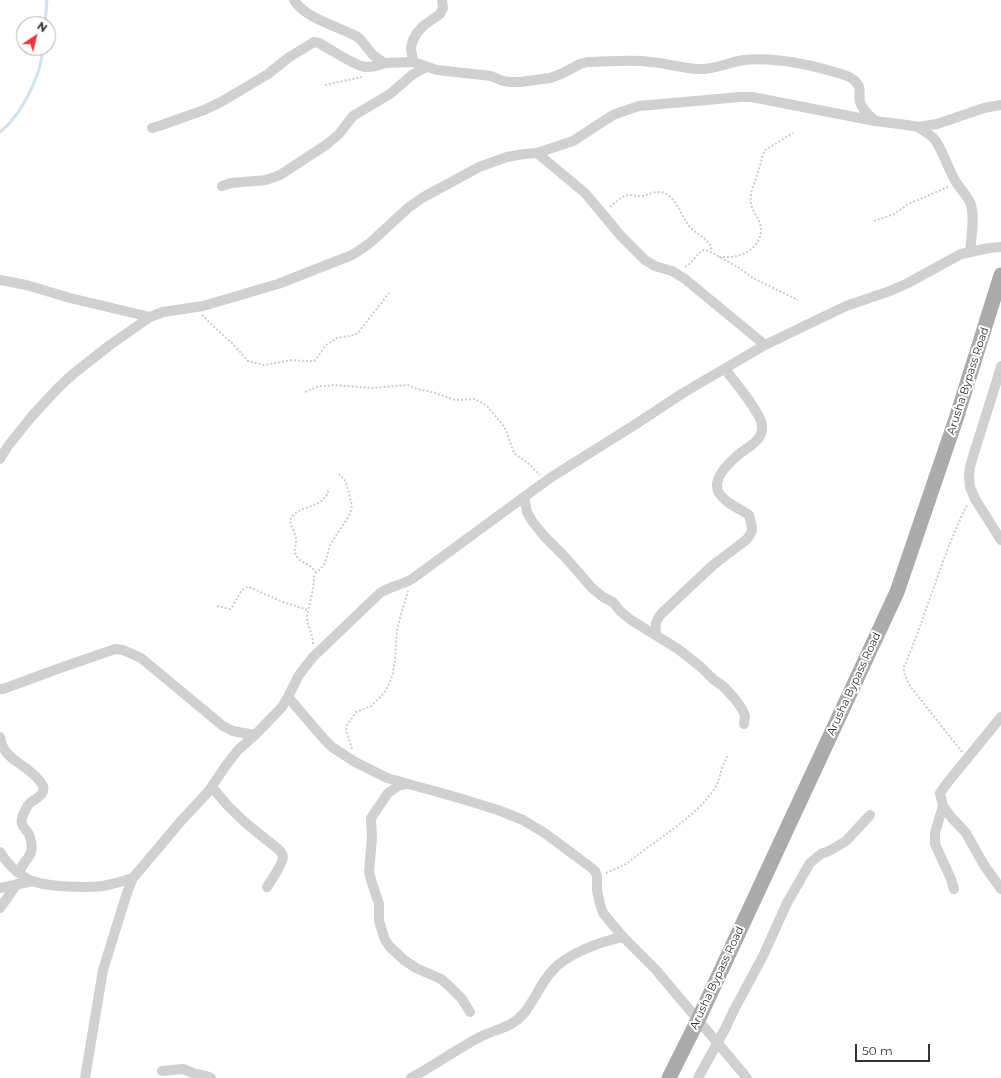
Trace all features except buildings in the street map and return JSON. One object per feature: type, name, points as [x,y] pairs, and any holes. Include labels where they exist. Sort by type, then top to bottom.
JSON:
[{"type":"main road","name":"Arusha Bypass Road","points":[[669,1078],[698,1020],[897,592],[956,419],[1001,275]]},
{"type":"street","points":[[294,0],[304,11],[356,36],[381,64]]},
{"type":"street","points":[[412,62],[411,48],[413,40],[423,26],[440,14],[442,0]]},
{"type":"street","points":[[152,128],[204,110],[221,102],[268,74],[288,58],[314,42],[319,43],[359,65],[365,66],[412,62],[449,72],[491,76],[511,82],[550,78],[587,62],[652,62],[701,70],[715,68],[744,60],[788,61],[813,66],[853,79],[860,90],[860,102],[862,107],[875,121]]},
{"type":"street","points":[[222,186],[231,183],[266,180],[280,175],[326,145],[339,134],[353,116],[390,94],[412,75],[426,67]]},
{"type":"street","points":[[0,459],[8,446],[32,416],[73,374],[110,345],[150,317],[163,312],[203,306],[278,284],[352,255],[371,242],[408,208],[422,198],[479,168],[513,155],[538,153],[573,141],[614,115],[624,111],[640,106],[752,97],[875,121],[918,127],[938,124],[972,112],[1001,105]]},
{"type":"street","points":[[918,127],[928,133],[935,140],[951,174],[968,198],[971,205],[972,217],[970,252]]},
{"type":"street","points":[[538,153],[584,193],[626,242],[645,260],[655,266],[672,271],[685,279],[765,345]]},
{"type":"street","points":[[85,1078],[103,970],[126,896],[134,878],[212,786],[238,750],[274,716],[288,697],[299,675],[313,657],[380,593],[387,588],[412,579],[550,478],[683,393],[765,345],[846,306],[890,291],[908,283],[961,254],[990,248],[1001,248]]},
{"type":"street","points":[[0,280],[26,285],[70,298],[150,317]]},
{"type":"street","points":[[1001,366],[970,467],[969,476],[970,487],[973,494],[1001,540]]},
{"type":"street","points":[[656,635],[655,625],[661,614],[712,566],[746,540],[753,529],[749,515],[728,502],[719,493],[717,486],[718,478],[724,469],[738,455],[756,442],[761,435],[762,427],[761,420],[754,409],[725,369]]},
{"type":"street","points":[[524,497],[527,512],[532,521],[592,588],[603,598],[613,602],[620,611],[631,620],[678,649],[729,691],[742,709],[745,716],[744,724]]},
{"type":"street","points":[[1,691],[115,649],[123,650],[141,658],[223,726],[233,731],[255,735]]},
{"type":"street","points":[[288,697],[332,747],[355,762],[387,778],[498,810],[523,820],[541,830],[589,866],[595,871],[597,876],[597,890],[600,904],[604,913],[623,937],[656,970],[747,1078]]},
{"type":"street","points":[[1001,717],[940,793],[943,806],[966,833],[984,865],[1001,889]]},
{"type":"street","points":[[0,737],[2,747],[7,754],[36,776],[44,787],[41,795],[27,806],[22,818],[23,828],[30,834],[32,850],[20,873]]},
{"type":"street","points":[[406,784],[398,786],[388,793],[371,818],[372,838],[369,872],[379,904],[379,921],[385,940],[390,947],[404,960],[416,968],[441,979],[462,999],[470,1012]]},
{"type":"street","points":[[212,786],[228,806],[248,825],[282,853],[282,863],[267,887]]},
{"type":"street","points":[[943,806],[934,838],[935,844],[954,889]]},
{"type":"street","points":[[698,1078],[763,956],[787,903],[810,863],[821,854],[846,841],[870,815]]},
{"type":"street","points":[[0,852],[12,867],[32,881]]},
{"type":"street","points":[[0,888],[32,881],[90,887],[105,886],[134,878]]},
{"type":"street","points":[[0,908],[17,884]]},
{"type":"street","points":[[411,1078],[475,1040],[513,1024],[525,1012],[552,970],[566,959],[609,940],[623,937]]},
{"type":"street","points":[[162,1071],[183,1069],[211,1078]]},
{"type":"path","points":[[325,86],[365,76],[381,64]]},
{"type":"path","points":[[719,257],[732,257],[743,254],[754,247],[759,239],[761,231],[760,226],[758,218],[751,207],[750,196],[763,154],[766,150],[793,133]]},
{"type":"path","points":[[874,221],[894,214],[908,204],[957,183]]},
{"type":"path","points":[[603,214],[622,197],[629,195],[643,196],[659,192],[665,194],[676,204],[690,226],[709,243],[711,246],[711,252]]},
{"type":"path","points":[[672,271],[682,270],[690,264],[700,252],[703,250],[709,251],[741,268],[753,278],[798,300]]},
{"type":"path","points":[[195,307],[233,344],[248,361],[264,365],[292,360],[314,361],[325,346],[337,338],[354,336],[358,334],[389,294]]},
{"type":"path","points":[[304,392],[319,386],[333,385],[373,388],[408,385],[455,400],[475,399],[488,407],[502,424],[506,430],[516,456],[529,464],[540,476],[550,478]]},
{"type":"path","points":[[313,657],[314,642],[307,619],[314,577],[326,563],[330,545],[350,514],[352,506],[346,482],[339,474]]},
{"type":"path","points":[[316,573],[295,555],[294,548],[296,539],[290,521],[295,512],[314,505],[325,498],[329,488]]},
{"type":"path","points":[[967,759],[910,686],[904,673],[904,667],[925,614],[942,563],[959,522],[973,494]]},
{"type":"path","points":[[355,762],[352,746],[346,730],[347,725],[356,712],[371,706],[384,693],[390,682],[395,659],[397,630],[412,579]]},
{"type":"path","points":[[217,606],[230,609],[234,606],[243,590],[246,587],[249,587],[283,602],[308,610]]},
{"type":"path","points":[[597,876],[626,864],[683,822],[706,800],[715,788],[728,754]]},
{"type":"waterway","points":[[46,16],[47,0]]},
{"type":"waterway","points":[[0,132],[7,126],[24,104],[39,69],[42,56]]}]
